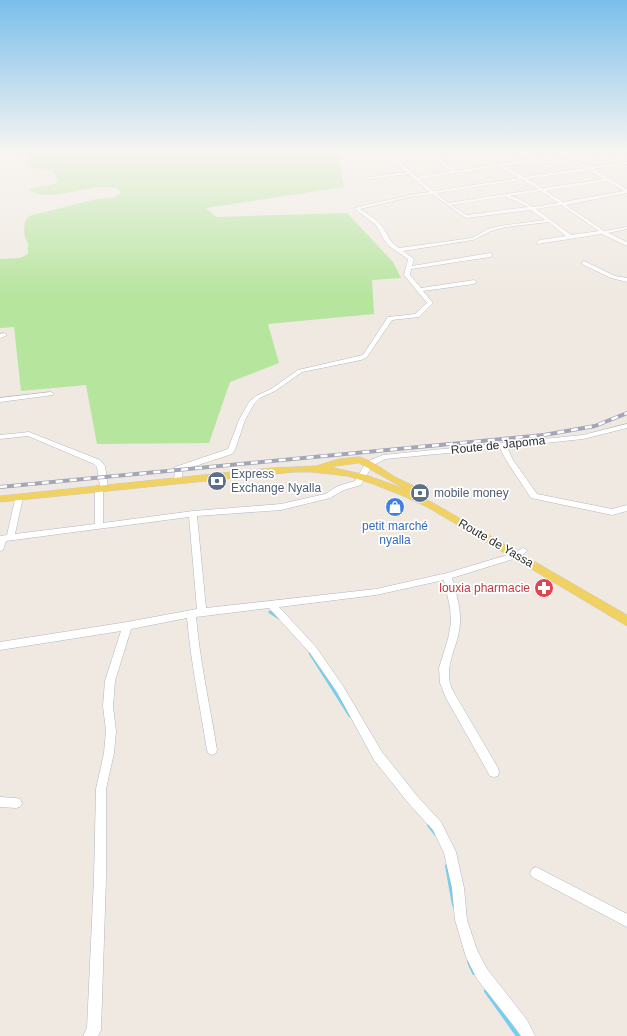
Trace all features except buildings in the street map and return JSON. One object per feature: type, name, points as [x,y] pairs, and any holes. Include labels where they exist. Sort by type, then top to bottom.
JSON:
[{"type":"main road","points":[[0,499],[178,480],[316,468],[353,460],[360,460],[369,464],[392,478],[409,491]]},
{"type":"main road","points":[[316,468],[363,477],[409,491]]},
{"type":"main road","name":"Route de Yassa","points":[[409,491],[627,613]]},
{"type":"main road","name":"Route de Yassa","points":[[520,553],[627,621]]},
{"type":"street","points":[[178,480],[178,469],[224,454],[231,450],[242,420],[251,403],[258,397],[273,390],[300,371],[361,358],[367,353],[390,318],[417,316],[430,303],[406,273],[411,259],[389,243],[375,220],[356,208],[390,200]]},
{"type":"street","points":[[443,200],[466,217],[582,200]]},
{"type":"street","points":[[448,204],[473,200]]},
{"type":"street","points":[[519,200],[569,236]]},
{"type":"street","points":[[557,200],[604,233],[627,244]]},
{"type":"street","points":[[399,250],[472,239],[494,228],[549,221]]},
{"type":"street","points":[[539,243],[542,241],[569,236],[604,233],[627,228]]},
{"type":"street","points":[[408,268],[490,255]]},
{"type":"street","points":[[584,263],[614,277],[627,280]]},
{"type":"street","points":[[421,290],[474,282]]},
{"type":"street","points":[[0,400],[51,394]]},
{"type":"street","name":"Route de Japoma","points":[[369,464],[389,456],[583,437],[627,426]]},
{"type":"street","points":[[0,437],[29,434],[97,462],[101,466],[99,527]]},
{"type":"street","points":[[502,445],[534,496],[612,512],[627,508]]},
{"type":"street","points":[[4,538],[193,514],[261,509],[297,503],[327,496],[342,488],[358,483],[363,477],[366,467],[369,464]]},
{"type":"street","points":[[0,548],[19,497]]},
{"type":"street","points":[[193,514],[202,612]]},
{"type":"street","points":[[0,646],[127,626],[202,612],[376,592],[447,576],[520,553]]},
{"type":"street","points":[[447,576],[456,620],[454,637],[444,668],[444,677],[447,688],[458,710],[494,772]]},
{"type":"street","points":[[272,605],[313,650],[340,689],[378,756],[414,801],[437,826],[450,852],[458,888],[461,920],[471,952],[482,974],[522,1025],[528,1036]]},
{"type":"street","points":[[191,614],[195,655],[201,680],[212,750]]},
{"type":"street","points":[[90,1036],[94,1030],[101,789],[109,753],[111,730],[108,706],[110,681],[127,626]]},
{"type":"street","points":[[0,802],[16,803]]},
{"type":"street","points":[[536,873],[627,921]]},
{"type":"green space","points":[[92,200],[256,200],[206,208],[216,217],[347,213],[393,262],[401,278],[372,280],[374,314],[268,324],[279,363],[230,382],[209,443],[97,444],[86,385],[21,391],[14,327],[0,328],[0,259],[20,258],[28,254],[28,243],[24,231],[25,221],[29,216]]},
{"type":"waterway","points":[[270,612],[279,618]]},
{"type":"waterway","points":[[310,653],[350,716]]},
{"type":"waterway","points":[[429,825],[436,834]]},
{"type":"waterway","points":[[447,866],[454,905]]},
{"type":"waterway","points":[[469,962],[474,973]]},
{"type":"waterway","points":[[486,991],[518,1036]]},
{"type":"railway","points":[[0,487],[544,435],[595,426],[627,413]]},
{"type":"place","name":"Express Exchange Nyalla","points":[[217,481]]},
{"type":"place","name":"mobile money","points":[[420,493]]},
{"type":"place","name":"petit marché nyalla","points":[[395,507]]},
{"type":"place","name":"louxia pharmacie","points":[[544,588]]}]
